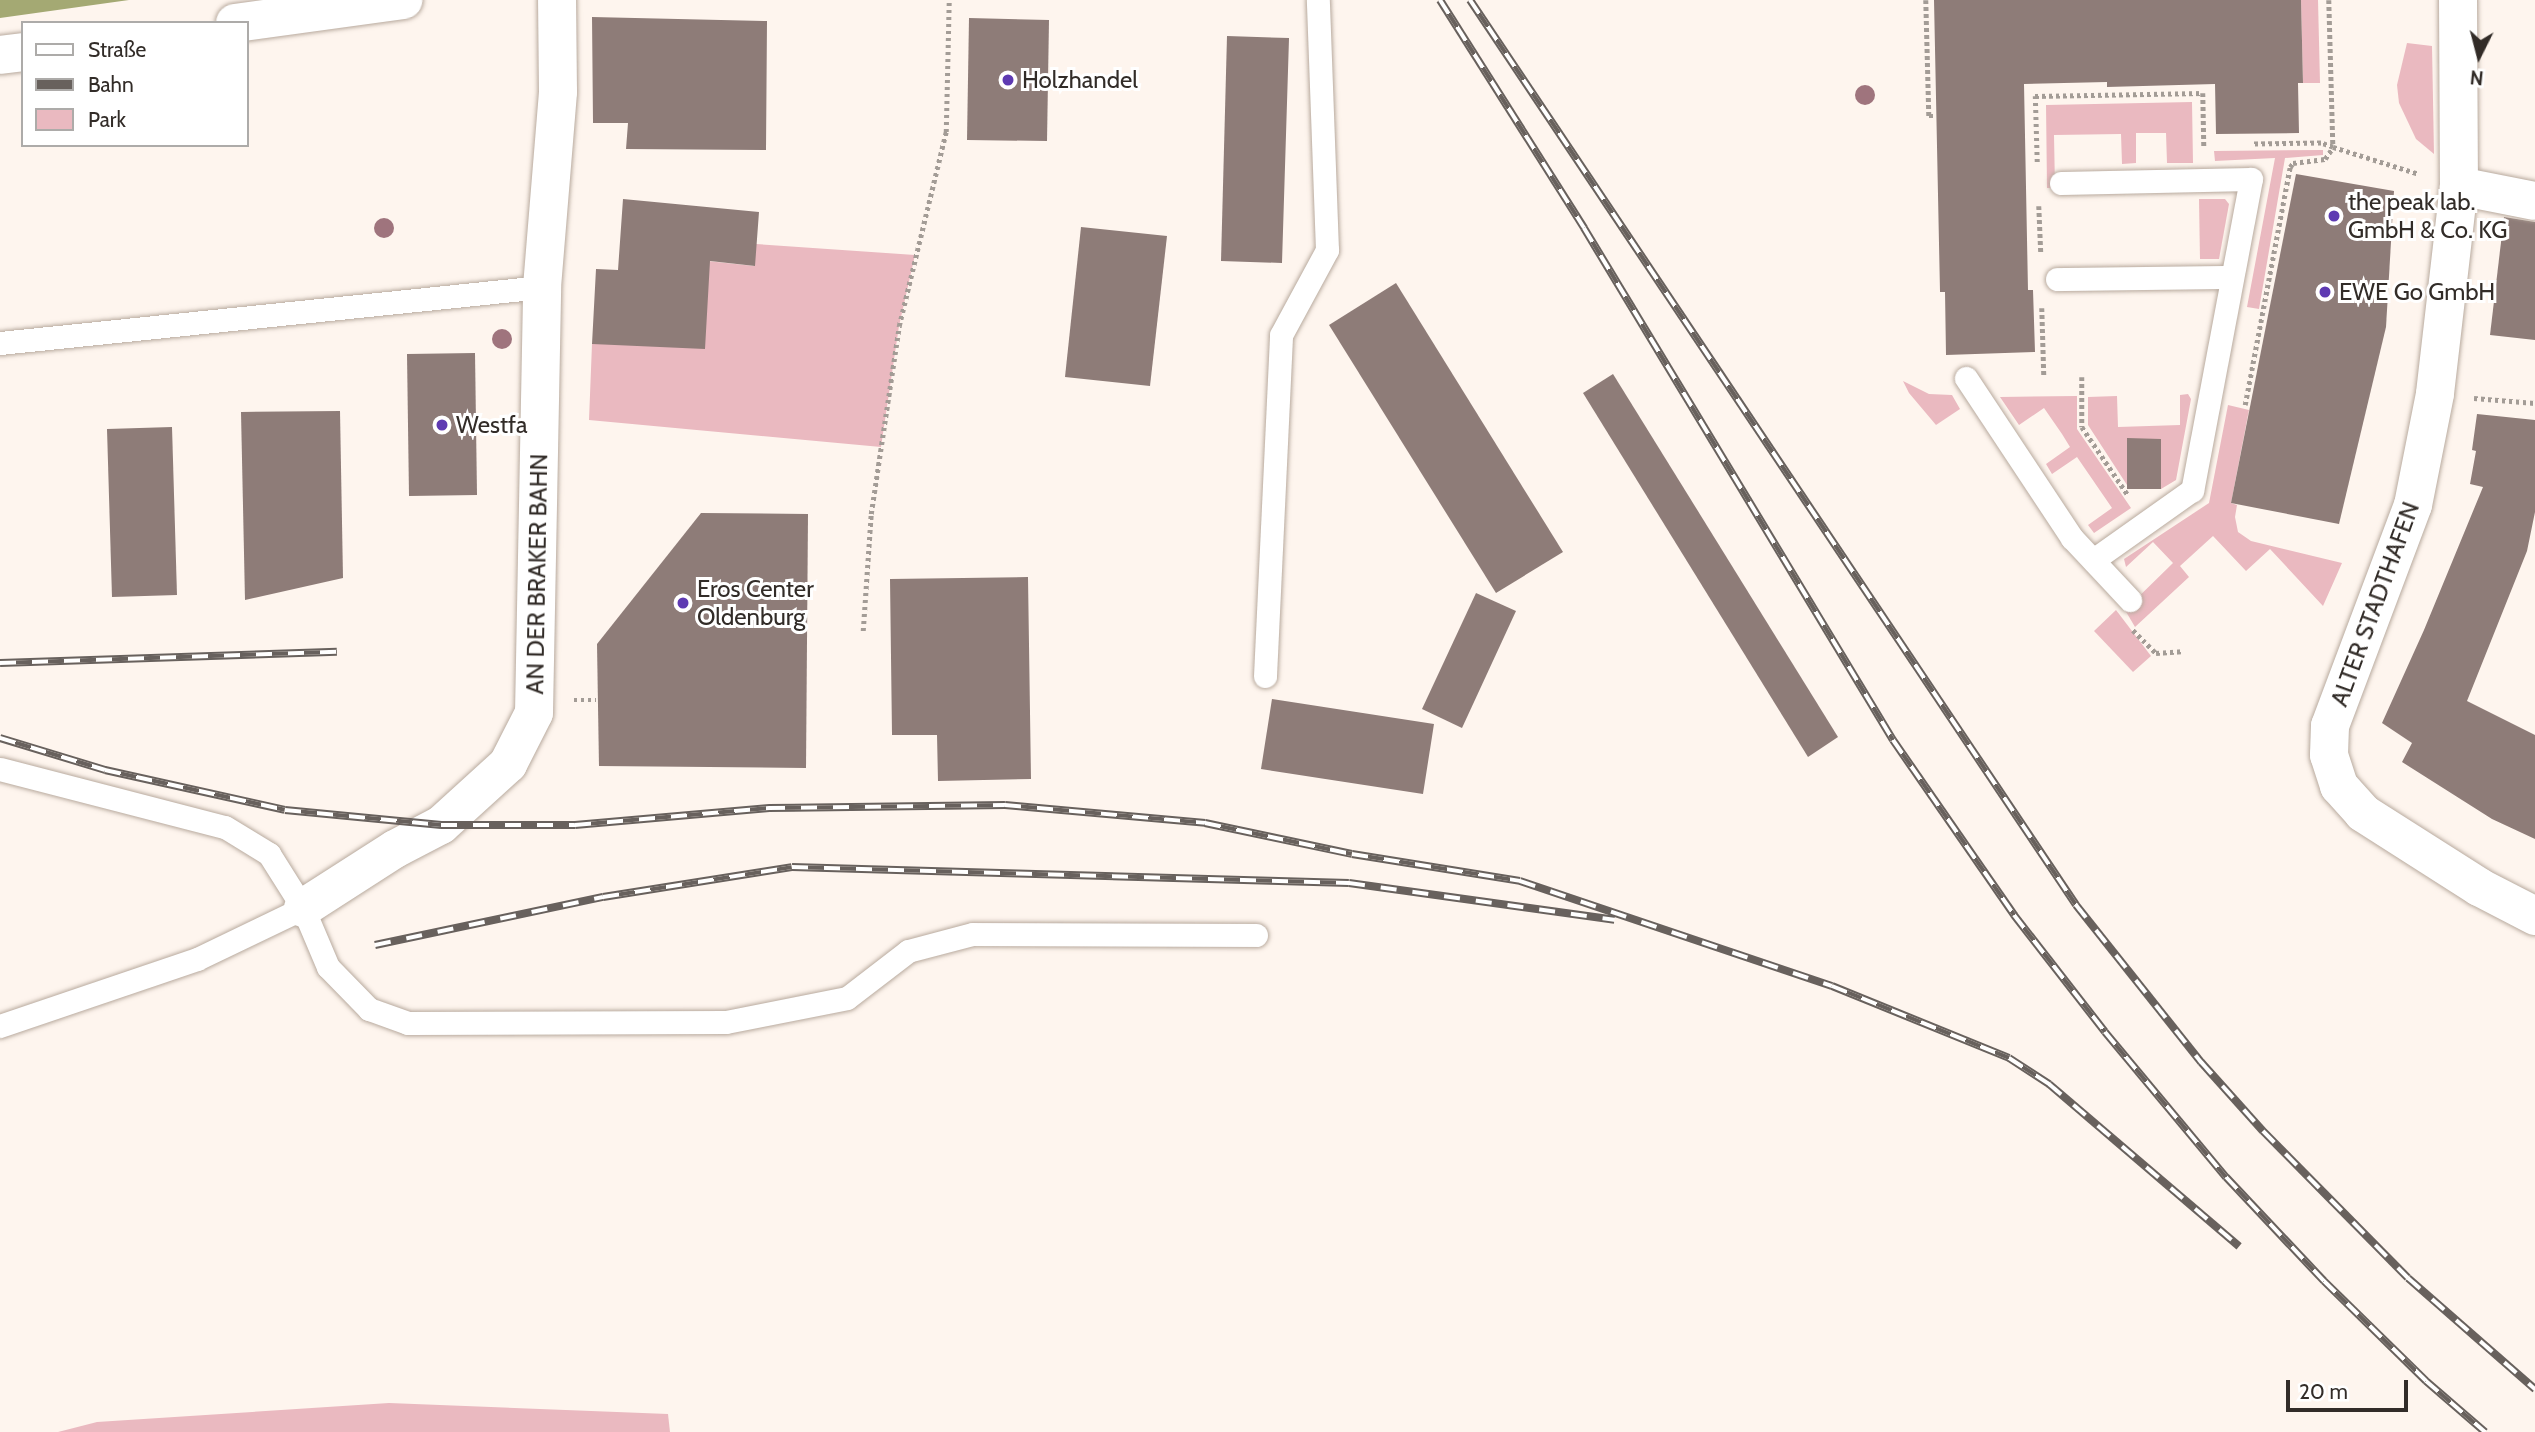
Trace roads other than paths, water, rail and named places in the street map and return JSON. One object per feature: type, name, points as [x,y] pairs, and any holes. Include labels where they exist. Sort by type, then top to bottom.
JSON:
[{"type":"street","points":[[248,21],[403,0]]},
{"type":"street","name":"AN DER BRAKER BAHN","points":[[303,908],[395,849],[441,825],[508,764],[534,713],[542,287],[558,92],[557,0]]},
{"type":"street","name":"ALTER STADTHAFEN","points":[[2458,0],[2459,186],[2435,394],[2413,505],[2330,726],[2329,755],[2339,786],[2363,813],[2479,887],[2535,916]]},
{"type":"street","points":[[0,55],[21,51]]},
{"type":"street","points":[[2459,186],[2535,201]]},
{"type":"lane","points":[[1265,676],[1281,335],[1327,250],[1318,0]]},
{"type":"lane","points":[[2060,183],[2251,179],[2192,490],[2093,559]]},
{"type":"lane","points":[[2057,279],[2232,277]]},
{"type":"lane","points":[[0,343],[542,287]]},
{"type":"lane","points":[[1966,378],[2072,538],[2128,598]]},
{"type":"lane","points":[[0,769],[225,827],[269,855],[303,908],[328,967],[369,1009],[408,1023],[726,1022],[847,998],[908,951],[973,934],[1256,935]]},
{"type":"lane","points":[[0,1026],[197,959],[303,908]]},
{"type":"railway","points":[[1440,0],[1584,228],[1893,740],[2014,915],[2105,1032],[2226,1177],[2324,1281],[2426,1381],[2485,1432]]},
{"type":"railway","points":[[1470,0],[2076,905],[2201,1062],[2263,1131],[2408,1278],[2535,1389]]},
{"type":"railway","points":[[0,663],[337,652]]},
{"type":"railway","points":[[0,738],[105,770],[285,810],[441,825],[575,825],[769,808],[1005,805],[1205,823],[1352,854],[1520,881],[1832,986],[2009,1058],[2049,1084],[2239,1246]]},
{"type":"railway","points":[[375,945],[603,897],[792,867],[1349,883],[1614,920]]},
{"type":"place","name":"Holzhandel","points":[[1008,80]]},
{"type":"place","name":"the peak lab. GmbH & Co. KG","points":[[2334,216]]},
{"type":"place","name":"EWE Go GmbH","points":[[2325,292]]},
{"type":"place","name":"Westfa","points":[[442,425]]},
{"type":"place","name":"Eros Center Oldenburg","points":[[683,603]]}]
